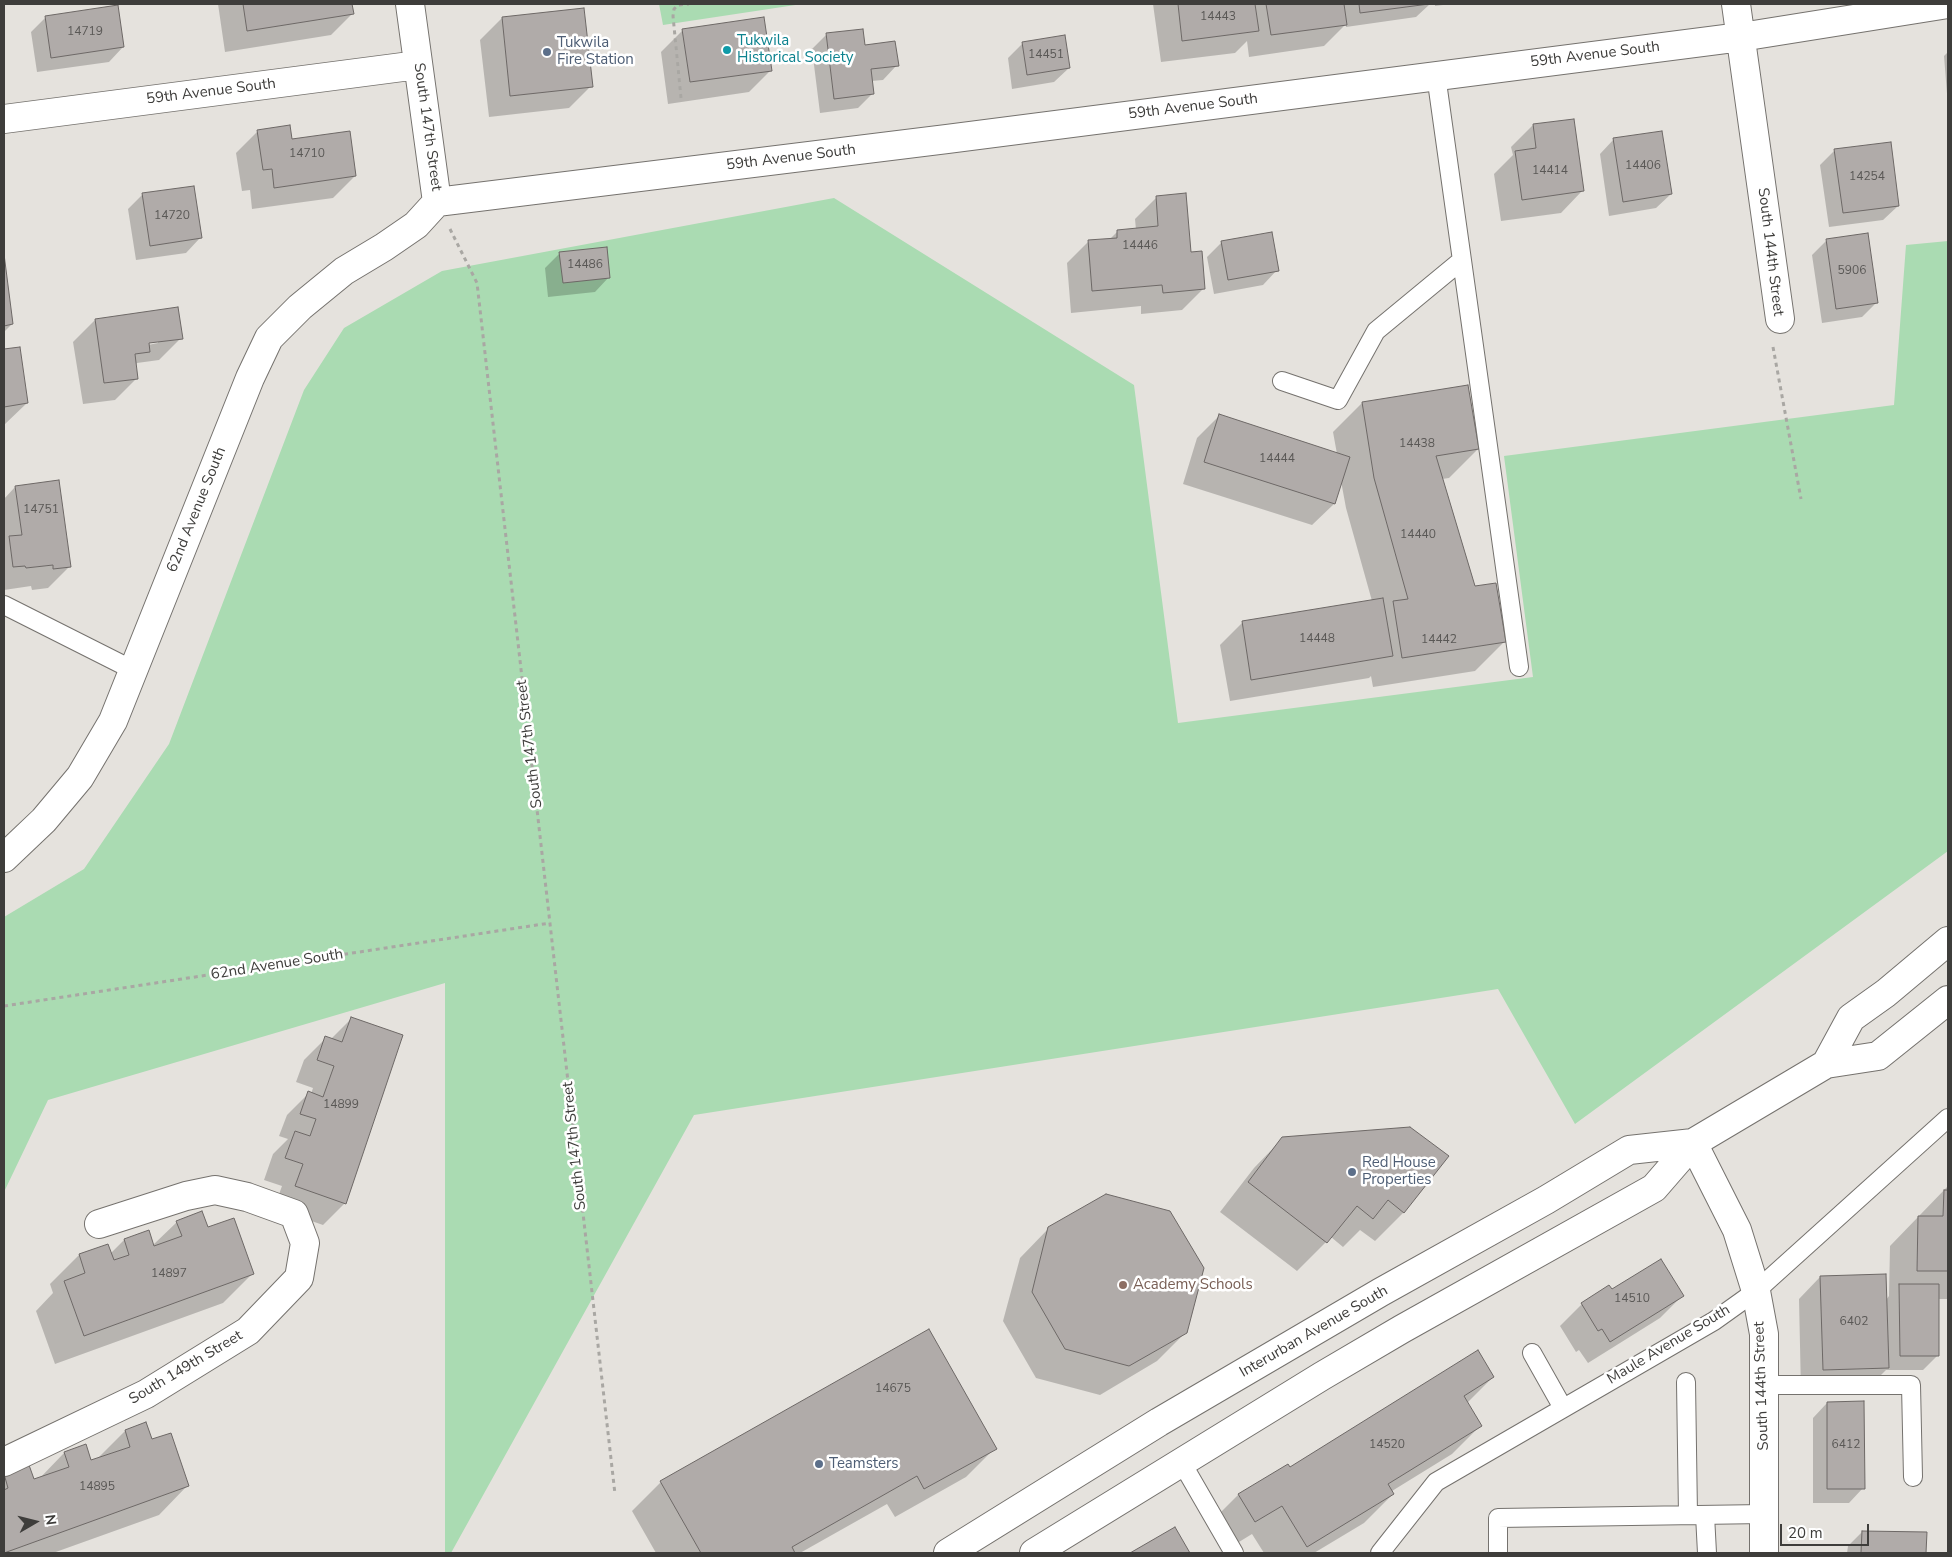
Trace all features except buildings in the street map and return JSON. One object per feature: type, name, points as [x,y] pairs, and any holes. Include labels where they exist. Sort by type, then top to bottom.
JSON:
[{"type":"street","name":"South 147th Street","points":[[410,4],[437,202]]},
{"type":"street","name":"South 144th Street","points":[[1736,4],[1780,319]]},
{"type":"street","name":"59th Avenue South","points":[[437,202],[937,140],[1741,36],[1948,4]]},
{"type":"street","name":"59th Avenue South","points":[[4,119],[418,65]]},
{"type":"street","name":"62nd Avenue South","points":[[4,858],[44,820],[80,777],[113,721],[250,378],[269,338],[300,306],[344,271],[416,225],[437,202]]},
{"type":"street","points":[[1826,1064],[1851,1018],[1886,993],[1948,941]]},
{"type":"street","name":"Interurban Avenue South","points":[[1034,1553],[1402,1329],[1654,1188],[1693,1143],[1826,1064],[1878,1056],[1948,1000]]},
{"type":"street","name":"South 144th Street","points":[[1693,1143],[1737,1230],[1756,1291],[1764,1334],[1764,1553]]},
{"type":"street","name":"Interurban Avenue South","points":[[948,1553],[1160,1422],[1381,1292],[1546,1200],[1629,1150],[1693,1143]]},
{"type":"street","name":"South 149th Street","points":[[4,1462],[146,1394],[248,1331],[299,1278],[305,1243],[294,1214],[247,1197],[215,1190],[186,1196],[99,1224]]},
{"type":"lane","points":[[1436,75],[1519,667]]},
{"type":"lane","points":[[1282,381],[1338,400],[1376,331],[1462,260]]},
{"type":"lane","points":[[4,605],[133,670]]},
{"type":"lane","name":"Maule Avenue South","points":[[1380,1553],[1436,1482],[1714,1321],[1756,1291],[1948,1118]]},
{"type":"lane","points":[[1532,1353],[1563,1408]]},
{"type":"lane","points":[[1686,1382],[1697,1515],[1707,1553]]},
{"type":"lane","points":[[1764,1385],[1911,1385],[1912,1477]]},
{"type":"lane","points":[[1182,1463],[1234,1553]]},
{"type":"lane","points":[[1498,1553],[1498,1518],[1764,1514]]},
{"type":"path","points":[[681,98],[673,16],[674,8],[678,5],[689,4]]},
{"type":"path","name":"South 147th Street","points":[[437,202],[477,283],[615,1494]]},
{"type":"path","name":"South 144th Street","points":[[1780,319],[1772,350],[1801,499]]},
{"type":"path","name":"62nd Avenue South","points":[[4,1006],[550,923]]},
{"type":"green space","points":[[659,4],[802,4],[663,25]]},
{"type":"green space","points":[[834,198],[1134,385],[1178,723],[1533,677],[1504,456],[1894,405],[1906,245],[1948,241],[1948,851],[1575,1124],[1498,989],[694,1115],[451,1553],[445,1553],[445,983],[48,1100],[4,1192],[4,917],[84,869],[169,744],[304,390],[344,328],[442,271]]},
{"type":"place","name":"Tukwila Historical Society","points":[[727,50]]},
{"type":"place","name":"Tukwila Fire Station","points":[[547,52]]},
{"type":"place","name":"Red House Properties","points":[[1352,1172]]},
{"type":"place","name":"Academy Schools","points":[[1123,1285]]},
{"type":"place","name":"Teamsters","points":[[819,1464]]}]
